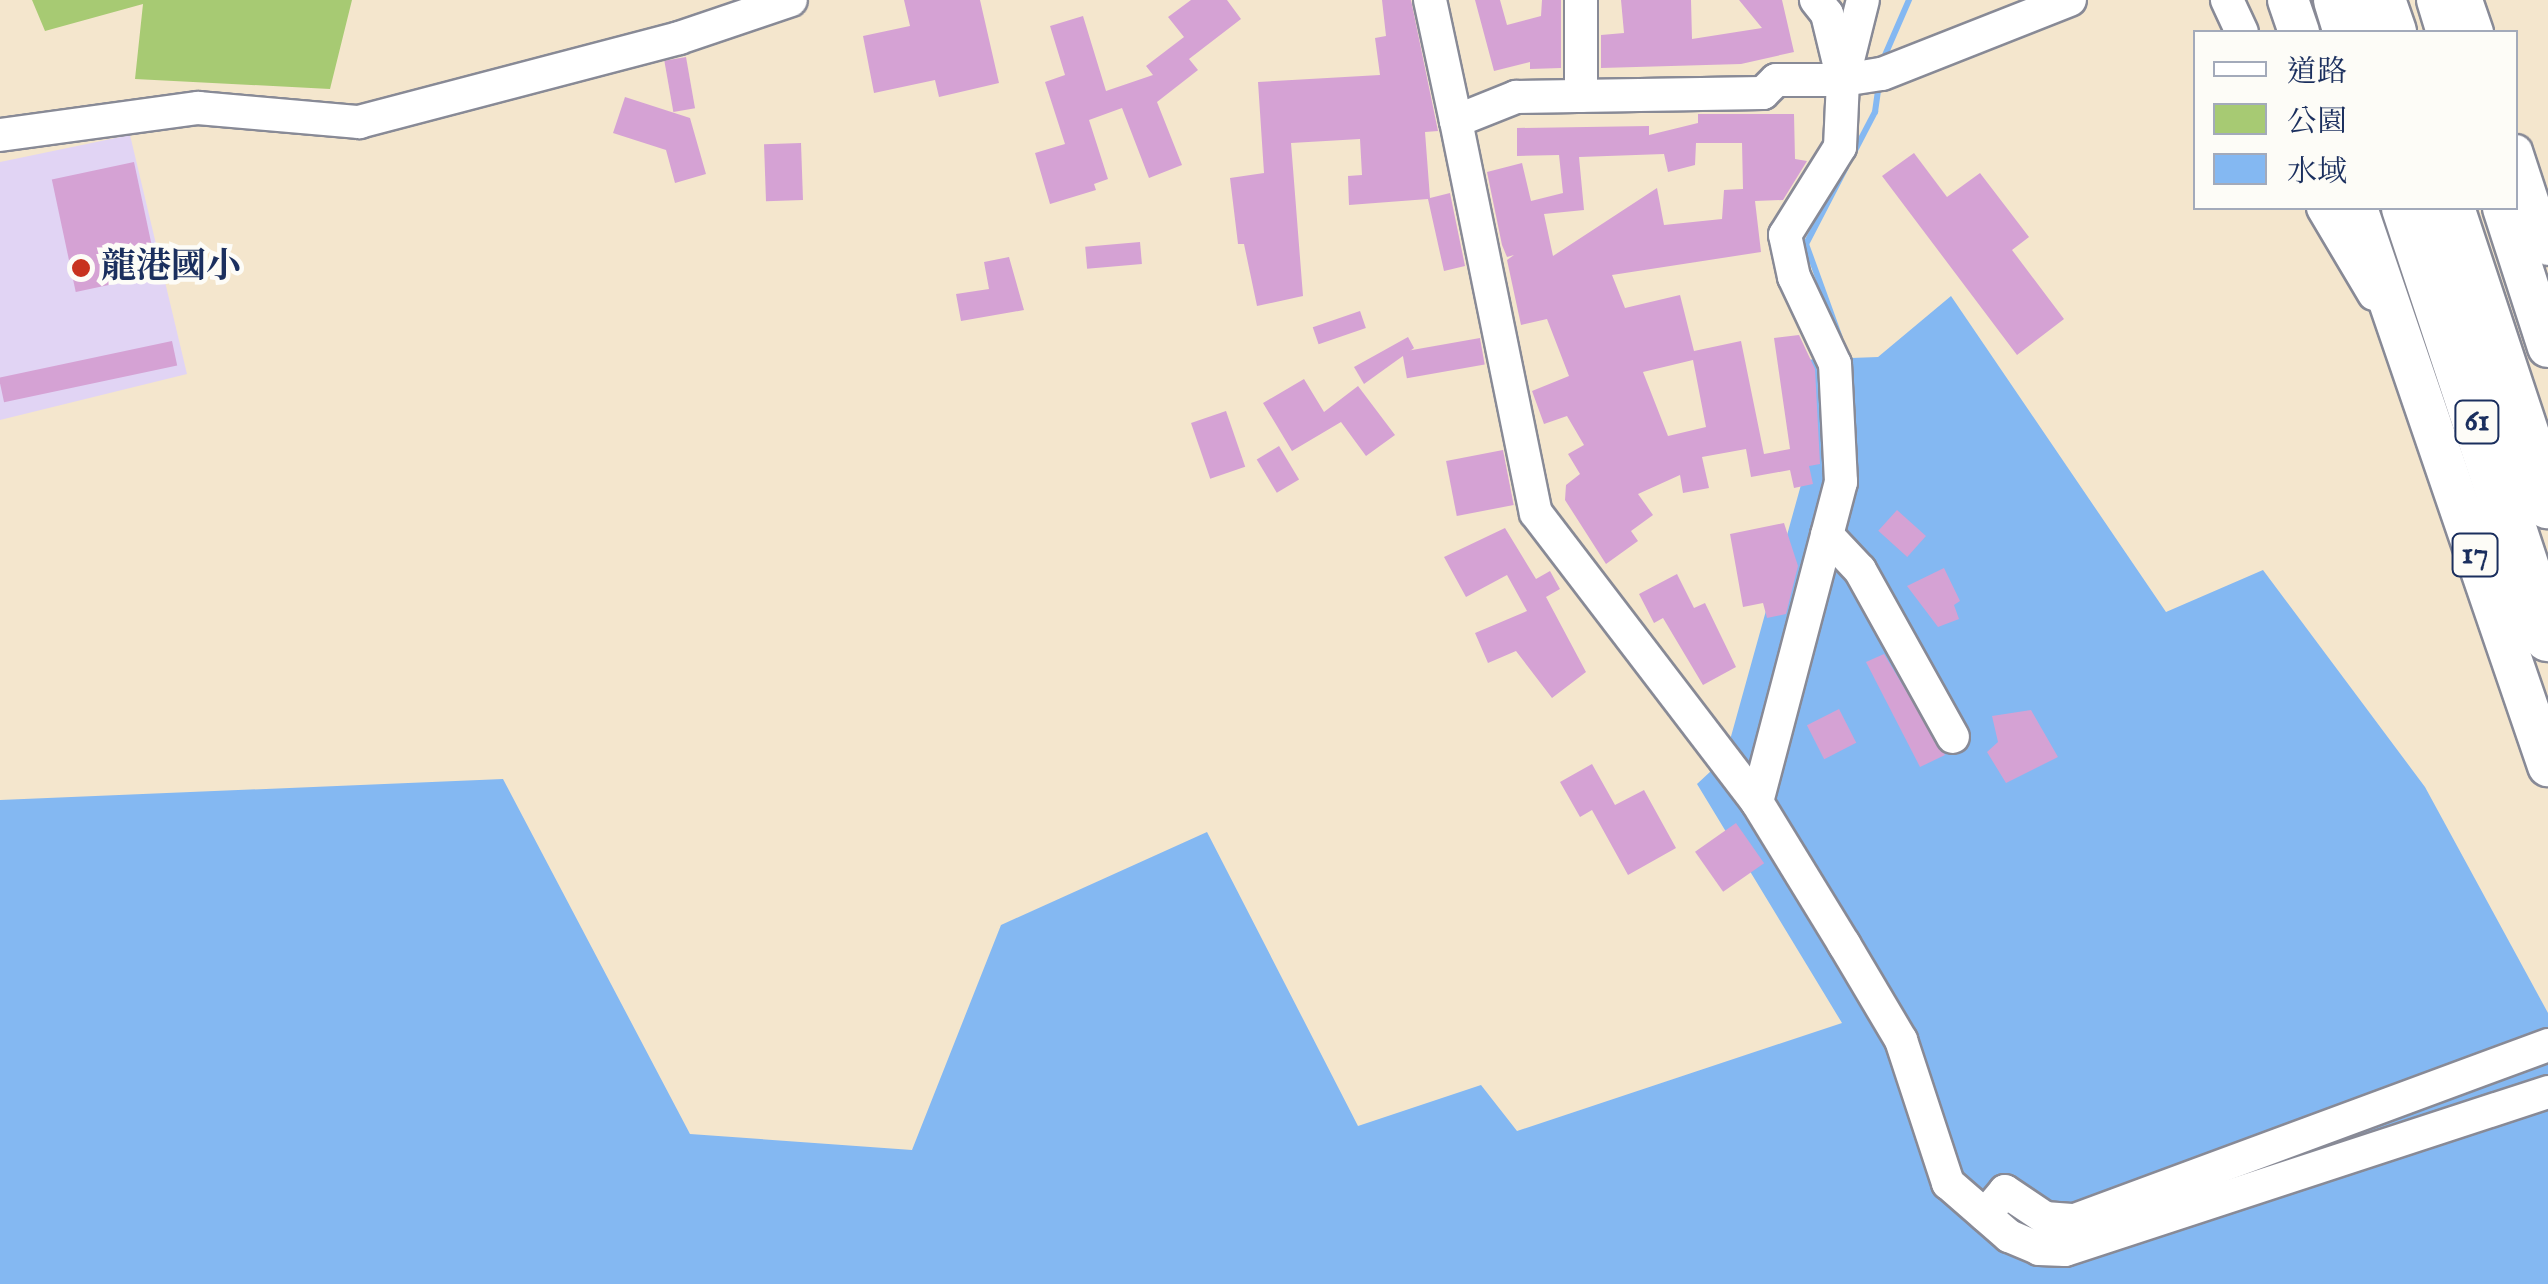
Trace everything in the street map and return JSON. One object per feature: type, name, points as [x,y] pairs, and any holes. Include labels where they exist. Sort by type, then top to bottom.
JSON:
[{"type":"highway","points":[[2338,0],[2347,30]]},
{"type":"highway","points":[[2381,0],[2391,30]]},
{"type":"highway","name":"61","points":[[2407,210],[2548,637]]},
{"type":"highway","name":"61","points":[[2451,210],[2548,504]]},
{"type":"main road","points":[[2288,0],[2298,30]]},
{"type":"main road","points":[[2437,0],[2446,30]]},
{"type":"main road","name":"17","points":[[2358,210],[2548,766]]},
{"type":"main road","points":[[2504,210],[2539,257],[2548,347]]},
{"type":"street","points":[[0,136],[198,108],[360,122],[679,38],[792,0]]},
{"type":"street","points":[[1430,0],[1536,512],[1757,802],[1901,1040],[1948,1183],[1982,1203],[2023,1244],[2065,1250],[2303,1152],[2401,1119],[2548,1046]]},
{"type":"street","points":[[1581,0],[1581,96]]},
{"type":"street","points":[[1816,0],[1827,14],[1843,80]]},
{"type":"street","points":[[1757,802],[1834,543],[1840,482],[1835,364],[1794,278],[1784,235],[1840,147],[1843,80],[1863,0]]},
{"type":"street","points":[[1456,122],[1516,97],[1763,93],[1776,80],[1843,80],[1882,74],[2070,0]]},
{"type":"street","points":[[2228,0],[2241,30]]},
{"type":"street","points":[[2466,0],[2476,30]]},
{"type":"street","points":[[2518,159],[2539,257]]},
{"type":"street","points":[[2324,210],[2402,343]]},
{"type":"street","points":[[1834,543],[1953,737]]},
{"type":"street","points":[[2401,1119],[2548,1092]]},
{"type":"shaded area","name":"龍港國小","points":[[130,135],[187,374],[0,420],[0,162]]},
{"type":"green space","points":[[32,0],[352,0],[330,89],[135,79],[143,4],[45,31]]},
{"type":"water","points":[[1951,296],[2166,612],[2263,570],[2425,787],[2548,1013],[2548,1284],[0,1284],[0,800],[503,779],[690,1134],[912,1150],[1001,925],[1207,832],[1358,1126],[1481,1085],[1517,1131],[1842,1023],[1697,784],[1725,758],[1804,474],[1798,360],[1878,357]]},
{"type":"building","points":[[904,0],[980,0],[999,83],[939,97],[935,80],[874,93],[863,36],[910,26]]},
{"type":"building","points":[[1191,0],[1227,0],[1241,19],[1189,59],[1198,70],[1157,102],[1182,165],[1149,178],[1122,108],[1089,120],[1108,179],[1094,184],[1096,190],[1050,204],[1035,153],[1065,144],[1045,82],[1065,75],[1050,26],[1083,16],[1106,91],[1153,75],[1146,66],[1184,37],[1168,17]]},
{"type":"building","points":[[1382,0],[1411,0],[1438,131],[1425,132],[1430,198],[1450,193],[1465,266],[1444,271],[1428,199],[1349,205],[1348,176],[1362,175],[1360,139],[1291,143],[1303,296],[1257,306],[1244,244],[1238,244],[1230,178],[1264,173],[1258,82],[1380,75],[1375,38],[1386,36]]},
{"type":"building","points":[[1475,0],[1500,0],[1507,25],[1541,16],[1542,0],[1561,0],[1561,68],[1530,69],[1530,62],[1494,71]]},
{"type":"building","points":[[1621,0],[1691,0],[1692,39],[1762,28],[1739,0],[1782,0],[1794,52],[1741,64],[1601,68],[1601,35],[1624,33]]},
{"type":"building","points":[[686,57],[695,108],[673,112],[664,61]]},
{"type":"building","points":[[625,97],[690,118],[706,174],[675,183],[666,150],[613,133]]},
{"type":"building","points":[[1698,114],[1794,114],[1795,159],[1807,161],[1783,200],[1755,201],[1761,252],[1612,275],[1625,308],[1680,295],[1694,351],[1741,341],[1764,454],[1790,449],[1774,338],[1799,335],[1815,369],[1820,464],[1809,466],[1813,484],[1794,488],[1790,470],[1751,477],[1746,449],[1702,457],[1709,488],[1683,493],[1680,475],[1638,494],[1653,515],[1631,531],[1638,541],[1606,564],[1565,500],[1566,485],[1580,474],[1568,454],[1584,445],[1567,416],[1544,424],[1532,391],[1569,376],[1547,319],[1521,325],[1507,260],[1514,255],[1507,257],[1502,245],[1487,172],[1522,163],[1531,201],[1563,193],[1559,155],[1517,156],[1517,128],[1649,126],[1649,135],[1698,123]],"holes":[[[1696,143],[1742,143],[1743,189],[1724,190],[1722,219],[1664,225],[1657,188],[1553,256],[1544,214],[1584,210],[1579,157],[1664,154],[1668,172],[1695,165]],[[1693,360],[1706,427],[1668,436],[1643,372]]]},
{"type":"building","points":[[801,143],[803,200],[766,201],[764,144]]},
{"type":"building","points":[[1914,153],[1947,197],[1980,173],[2029,237],[2012,250],[2064,319],[2017,355],[1882,176]]},
{"type":"building","points":[[134,162],[158,274],[76,292],[52,179]]},
{"type":"building","points":[[1140,242],[1142,264],[1087,269],[1085,247]]},
{"type":"building","points":[[1009,257],[1024,310],[961,321],[956,294],[989,289],[984,262]]},
{"type":"building","points":[[1360,311],[1366,328],[1319,344],[1313,327]]},
{"type":"building","points":[[1408,337],[1414,348],[1364,384],[1354,367]]},
{"type":"building","points":[[1480,338],[1485,365],[1407,378],[1402,352]]},
{"type":"building","points":[[172,341],[177,365],[4,402],[0,378]]},
{"type":"building","points":[[1304,379],[1324,412],[1358,386],[1395,435],[1366,456],[1341,422],[1292,451],[1263,403]]},
{"type":"building","points":[[1226,411],[1245,467],[1210,479],[1191,423]]},
{"type":"building","points":[[1279,446],[1299,479],[1277,493],[1257,459]]},
{"type":"building","points":[[1503,450],[1514,505],[1457,516],[1446,461]]},
{"type":"building","points":[[1897,510],[1926,536],[1907,557],[1878,531]]},
{"type":"building","points":[[1784,523],[1798,566],[1786,614],[1767,618],[1763,603],[1743,607],[1730,534]]},
{"type":"building","points":[[1505,528],[1536,579],[1550,571],[1560,589],[1546,597],[1586,672],[1552,698],[1516,651],[1488,663],[1475,633],[1527,611],[1507,575],[1466,597],[1444,557]]},
{"type":"building","points":[[1944,568],[1960,601],[1954,605],[1959,619],[1938,627],[1907,586]]},
{"type":"building","points":[[1677,574],[1694,608],[1705,603],[1736,667],[1703,685],[1663,618],[1654,623],[1639,594]]},
{"type":"building","points":[[1884,654],[1945,755],[1920,767],[1866,662]]},
{"type":"building","points":[[1839,709],[1856,743],[1824,759],[1807,725]]},
{"type":"building","points":[[2031,710],[2058,757],[2006,783],[1987,752],[1998,742],[1992,716]]},
{"type":"building","points":[[1592,764],[1615,805],[1644,790],[1676,848],[1628,875],[1592,810],[1580,817],[1560,782]]},
{"type":"building","points":[[1736,823],[1764,863],[1723,892],[1695,852]]},
{"type":"waterway","points":[[1882,62],[1909,0]]},
{"type":"waterway","points":[[1852,156],[1875,112],[1879,84]]},
{"type":"waterway","points":[[1840,338],[1806,244],[1846,167]]},
{"type":"place","name":"龍港國小","points":[[81,268]]}]
